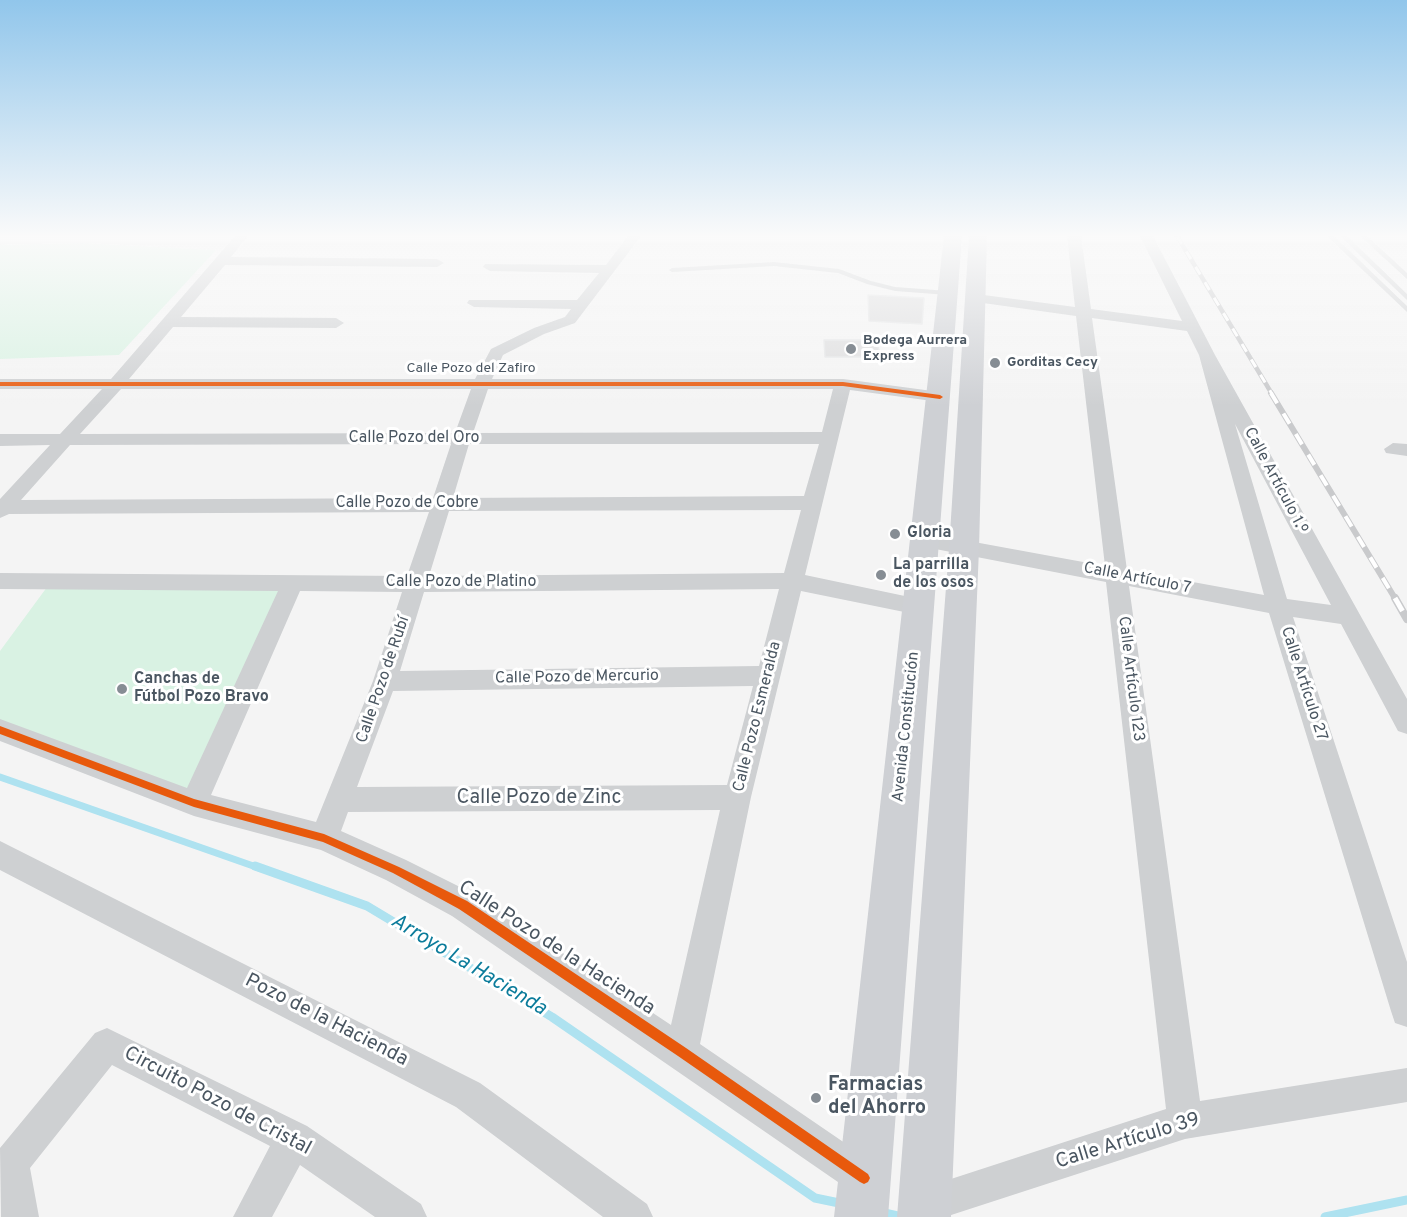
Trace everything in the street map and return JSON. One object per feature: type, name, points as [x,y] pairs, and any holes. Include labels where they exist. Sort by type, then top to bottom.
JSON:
[{"type":"main road","name":"Avenida Constitución","points":[[862,1197],[940,397],[962,295]]},
{"type":"main road","name":"Avenida Constitución","points":[[924,1211],[964,549],[969,400],[962,295]]},
{"type":"street","points":[[2,509],[67,440],[194,293]]},
{"type":"street","points":[[485,373],[497,352],[539,331],[570,320],[593,293]]},
{"type":"street","name":"Calle Artículo 123","points":[[1083,293],[1185,1121]]},
{"type":"street","name":"Calle Artículo 1.º","points":[[1175,293],[1407,723]]},
{"type":"street","points":[[962,295],[1192,327]]},
{"type":"street","points":[[474,303],[584,305]]},
{"type":"street","points":[[169,322],[336,323]]},
{"type":"street","name":"Calle Artículo 27","points":[[1207,355],[1278,606],[1407,1011]]},
{"type":"street","name":"Calle Pozo del Zafiro","points":[[0,384],[116,384],[485,373],[843,384],[940,397]]},
{"type":"street","name":"Calle Pozo de Rubí","points":[[324,838],[385,681],[462,438],[485,373]]},
{"type":"street","name":"Calle Pozo Esmeralda","points":[[682,1052],[737,797],[843,384]]},
{"type":"street","name":"Calle Pozo del Oro","points":[[0,440],[829,438]]},
{"type":"street","name":"Calle Pozo de Cobre","points":[[2,509],[441,503],[811,503]]},
{"type":"street","name":"Calle Artículo 7","points":[[925,540],[964,549],[1117,574],[1278,606],[1348,616]]},
{"type":"street","name":"Calle Pozo de Platino","points":[[0,581],[417,584],[793,581],[919,607]]},
{"type":"street","points":[[194,803],[293,583]]},
{"type":"street","name":"Calle Pozo de Mercurio","points":[[385,681],[768,676]]},
{"type":"street","name":"Calle Pozo de la Hacienda","points":[[0,730],[194,803],[324,838],[396,870],[463,905],[682,1052],[862,1197]]},
{"type":"street","name":"Calle Pozo de Zinc","points":[[340,800],[737,797]]},
{"type":"street","name":"Pozo de la Hacienda","points":[[0,855],[468,1095],[622,1213]]},
{"type":"street","name":"Circuito Pozo de Cristal","points":[[20,1217],[11,1163],[107,1045],[294,1139],[408,1217]]},
{"type":"street","name":"Calle Artículo 39","points":[[924,1211],[1185,1121],[1407,1085]]},
{"type":"street","points":[[252,1217],[294,1139]]},
{"type":"lane","points":[[937,293],[962,295]]},
{"type":"lane","points":[[1389,293],[1406,307]]},
{"type":"lane","points":[[1393,297],[1407,297]]},
{"type":"green space","points":[[0,293],[176,293],[119,355],[0,359]]},
{"type":"green space","name":"Canchas de Fútbol Pozo Bravo","points":[[50,583],[291,584],[193,801],[0,728],[0,651]]},
{"type":"building","points":[[868,295],[924,298],[922,324],[869,321]]},
{"type":"building","name":"Bodega Aurrera Express","points":[[824,340],[876,340],[881,357],[825,357]]},
{"type":"waterway","name":"Arroyo La Hacienda","points":[[0,777],[259,868]]},
{"type":"waterway","name":"Arroyo La Hacienda","points":[[255,866],[367,906],[552,1017],[815,1198],[844,1204]]},
{"type":"waterway","name":"Arroyo La Hacienda","points":[[1325,1217],[1407,1200]]},
{"type":"waterway","name":"Arroyo La Hacienda","points":[[880,1212],[902,1217]]},
{"type":"railway","points":[[1211,293],[1272,394]]},
{"type":"railway","points":[[1271,393],[1396,600]]},
{"type":"railway","points":[[1395,598],[1407,619]]},
{"type":"cycle path","points":[[0,384],[843,384],[940,397]]},
{"type":"cycle path","points":[[0,730],[194,803],[324,838],[396,870],[463,905],[864,1178]]},
{"type":"place","name":"Bodega Aurrera Express","points":[[851,349]]},
{"type":"place","name":"Gorditas Cecy","points":[[995,363]]},
{"type":"place","name":"Gloria","points":[[895,534]]},
{"type":"place","name":"La parrilla de los osos","points":[[881,575]]},
{"type":"place","name":"Canchas de Fútbol Pozo Bravo","points":[[122,689]]},
{"type":"place","name":"Farmacias del Ahorro","points":[[816,1098]]}]
